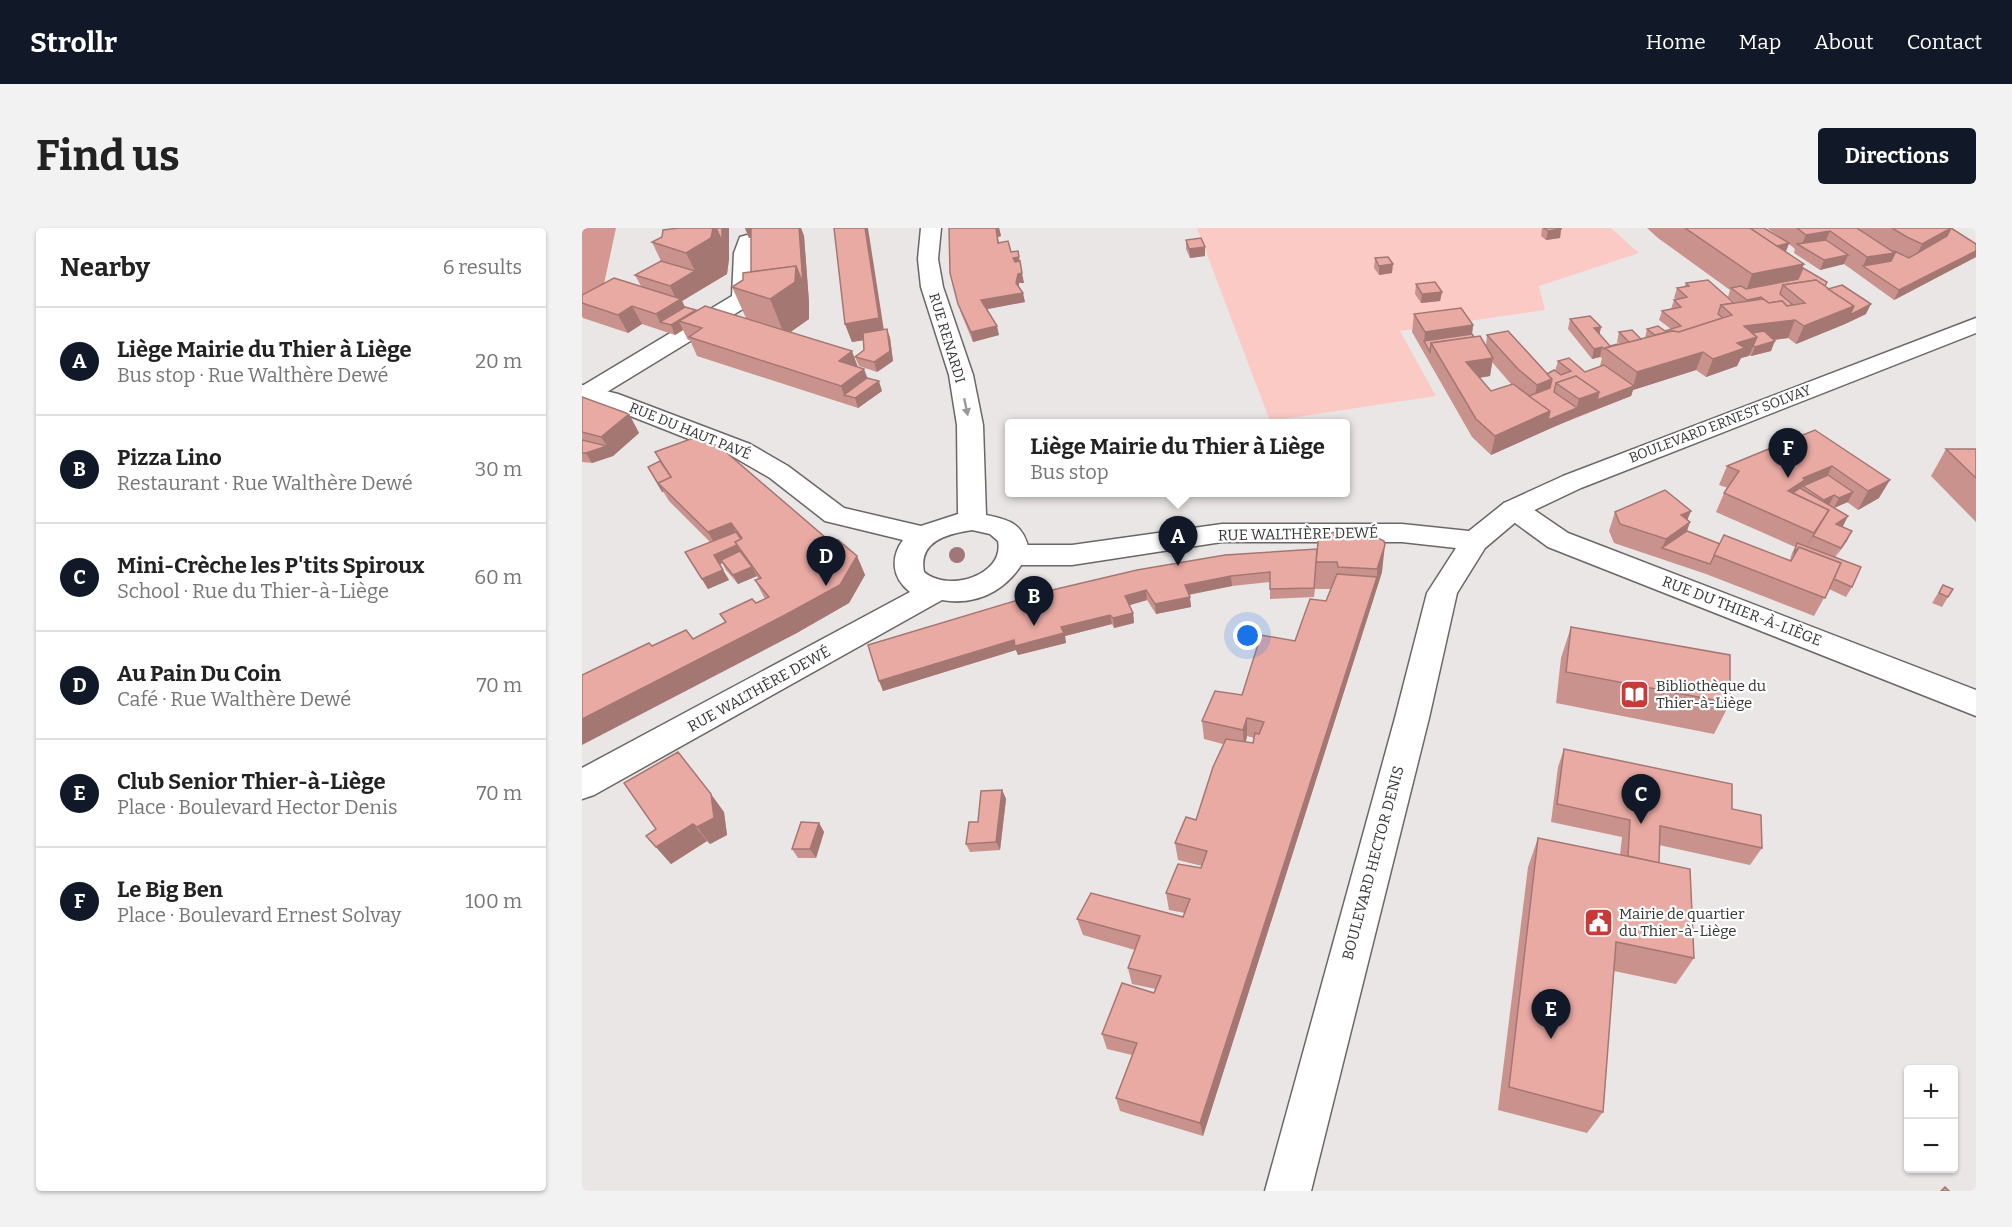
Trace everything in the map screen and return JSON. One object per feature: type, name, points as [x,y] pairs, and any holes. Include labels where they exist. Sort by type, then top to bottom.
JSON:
[{"type":"street","name":"RUE RENARDI","points":[[931,228],[928,259],[932,287],[961,375],[970,424],[972,521]]},
{"type":"street","points":[[585,393],[743,299],[744,253],[747,241]]},
{"type":"street","name":"BOULEVARD ERNEST SOLVAY","points":[[1474,542],[1514,509],[1572,482],[1976,325]]},
{"type":"street","name":"RUE DU HAUT PAVÉ","points":[[585,393],[609,399],[741,450],[779,472],[821,507],[835,515],[924,536]]},
{"type":"street","name":"RUE DU THIER-À-LIÈGE","points":[[1514,509],[1558,540],[1976,703]]},
{"type":"street","points":[[972,521],[998,526],[1011,536],[1015,555],[1008,567],[987,584],[953,592],[935,591],[921,585],[911,576],[907,561],[912,547],[924,536],[940,527],[972,521]]},
{"type":"street","name":"RUE WALTHÈRE DEWÉ","points":[[1015,555],[1072,555],[1222,533],[1402,533],[1474,542]]},
{"type":"street","name":"BOULEVARD HECTOR DENIS","points":[[1288,1191],[1412,718],[1442,593],[1474,542]]},
{"type":"street","name":"RUE WALTHÈRE DEWÉ","points":[[582,785],[935,591]]},
{"type":"shaded area","points":[[582,228],[616,228],[604,284],[582,296]]},
{"type":"shaded area","points":[[1197,228],[1611,228],[1639,253],[1539,286],[1545,310],[1400,331],[1436,396],[1283,419],[1269,419]]},
{"type":"building","points":[[713,228],[711,238],[686,253],[652,242],[662,237],[663,230]]},
{"type":"building","points":[[716,228],[722,228],[722,241]]},
{"type":"building","points":[[751,228],[799,228],[803,284],[796,266],[751,272]]},
{"type":"building","points":[[834,228],[865,228],[879,318],[845,324]]},
{"type":"building","points":[[949,228],[996,228],[998,243],[1008,241],[1011,252],[1018,251],[1019,257],[1013,258],[1015,262],[1020,261],[1022,273],[1018,274],[1016,283],[1023,293],[981,300],[997,326],[971,332],[958,304],[950,273]]},
{"type":"building","points":[[1544,228],[1561,228],[1561,229],[1548,231]]},
{"type":"building","points":[[1685,228],[1750,228],[1804,264],[1752,274]]},
{"type":"building","points":[[1750,228],[1764,228],[1789,243],[1777,246]]},
{"type":"building","points":[[1797,228],[1857,228],[1895,253],[1867,257],[1830,231],[1806,235]]},
{"type":"building","points":[[1892,228],[1951,228],[1922,244]]},
{"type":"building","points":[[1951,228],[1976,244],[1976,251],[1899,290],[1863,266],[1891,261],[1894,251],[1909,258],[1947,236]]},
{"type":"building","points":[[1201,238],[1205,247],[1189,249],[1186,240]]},
{"type":"building","points":[[1826,240],[1848,255],[1824,260],[1797,244]]},
{"type":"building","points":[[1388,257],[1393,264],[1379,266],[1375,258]]},
{"type":"building","points":[[661,261],[695,271],[670,286],[635,275]]},
{"type":"building","points":[[796,266],[795,282],[770,299],[732,287],[743,280],[743,273]]},
{"type":"building","points":[[1803,268],[1827,282],[1825,286],[1816,280],[1783,285],[1780,294],[1793,305],[1787,306],[1782,301],[1769,303],[1761,297],[1747,300],[1731,288],[1741,286],[1746,289],[1798,279]]},
{"type":"building","points":[[614,278],[681,299],[656,314],[632,306],[618,315],[582,303],[582,295]]},
{"type":"building","points":[[1708,280],[1734,303],[1721,305],[1718,314],[1723,318],[1679,332],[1672,331],[1655,335],[1647,329],[1658,326],[1665,331],[1681,326],[1662,311],[1681,307],[1674,300],[1687,297],[1677,288],[1689,286],[1686,283]]},
{"type":"building","points":[[1816,280],[1854,306],[1804,326],[1795,320],[1744,326],[1757,337],[1737,343],[1745,348],[1713,359],[1703,352],[1637,372],[1605,348],[1672,331],[1679,332],[1732,315],[1721,305],[1763,299],[1769,303],[1782,301],[1787,306],[1805,303],[1783,285]]},
{"type":"building","points":[[1435,282],[1442,292],[1422,294],[1416,284]]},
{"type":"building","points":[[1842,285],[1871,304],[1850,315],[1854,306],[1828,289]]},
{"type":"building","points":[[705,306],[852,351],[839,361],[864,369],[841,386],[689,337],[702,328],[679,321]]},
{"type":"building","points":[[685,307],[696,310],[671,325],[660,322]]},
{"type":"building","points":[[1461,308],[1473,325],[1425,332],[1414,314]]},
{"type":"building","points":[[1590,316],[1601,327],[1594,328],[1610,346],[1618,344],[1604,349],[1602,347],[1594,349],[1570,319]]},
{"type":"building","points":[[887,329],[890,351],[874,362],[855,357],[864,350],[863,333]]},
{"type":"building","points":[[1632,330],[1641,339],[1629,342],[1619,332]]},
{"type":"building","points":[[1508,331],[1552,379],[1537,385],[1518,369],[1487,335]]},
{"type":"building","points":[[1764,331],[1775,341],[1753,346],[1757,337],[1752,333]]},
{"type":"building","points":[[1472,334],[1474,337],[1431,343],[1430,352],[1424,341]]},
{"type":"building","points":[[1480,336],[1493,358],[1466,362],[1491,391],[1513,384],[1550,411],[1495,436],[1476,419],[1431,343]]},
{"type":"building","points":[[1569,358],[1585,372],[1604,365],[1634,386],[1597,400],[1599,392],[1576,376],[1556,383],[1554,392],[1577,408],[1548,420],[1550,411],[1529,396],[1550,388],[1552,379],[1547,374],[1554,370],[1561,375],[1571,371],[1558,361]]},
{"type":"building","points":[[1576,376],[1599,392],[1579,399],[1556,383]]},
{"type":"building","points":[[867,378],[879,381],[855,398],[844,395]]},
{"type":"building","points":[[582,397],[629,414],[601,437],[582,432]]},
{"type":"building","points":[[1815,430],[1890,480],[1868,491],[1832,466],[1803,478],[1805,480],[1788,491],[1829,510],[1814,533],[1724,493],[1739,471],[1727,466]]},
{"type":"building","points":[[696,437],[720,447],[832,543],[838,540],[857,556],[840,585],[582,719],[582,675],[649,643],[652,646],[686,630],[693,639],[726,622],[720,614],[752,599],[756,603],[769,597],[755,580],[761,578],[735,542],[742,538],[731,523],[708,532],[658,483],[671,477],[655,452]]},
{"type":"building","points":[[582,440],[607,446],[582,453]]},
{"type":"building","points":[[1946,449],[1976,449],[1976,478]]},
{"type":"building","points":[[660,461],[671,477],[658,483],[663,492],[648,467]]},
{"type":"building","points":[[1828,475],[1853,492],[1839,498],[1834,495],[1824,500],[1803,486]]},
{"type":"building","points":[[1800,488],[1848,516],[1836,524],[1852,531],[1841,548],[1813,536],[1829,510],[1793,493]]},
{"type":"building","points":[[1665,490],[1691,511],[1681,515],[1690,522],[1666,539],[1620,524],[1615,512]]},
{"type":"building","points":[[1687,531],[1720,544],[1710,564],[1662,548]]},
{"type":"building","points":[[736,532],[741,539],[735,542],[737,545],[714,555],[723,570],[702,579],[685,552]]},
{"type":"building","points":[[1319,532],[1370,534],[1384,541],[1385,545],[1377,569],[1338,567],[1337,562],[1316,562]]},
{"type":"building","points":[[1724,535],[1791,561],[1799,547],[1841,563],[1825,598],[1714,555]]},
{"type":"building","points":[[1797,543],[1861,567],[1852,587],[1834,579],[1841,563],[1799,547],[1794,554]]},
{"type":"building","points":[[1317,549],[1314,588],[1270,589],[1270,572],[1231,576],[1185,585],[1190,597],[1155,604],[1146,590],[1125,596],[1133,613],[1113,618],[1110,615],[1061,627],[1064,633],[1015,646],[1014,640],[879,681],[868,645],[1048,591],[1137,570],[1225,555]]},
{"type":"building","points":[[740,551],[752,567],[733,575],[721,560]]},
{"type":"building","points":[[1337,574],[1377,577],[1200,1123],[1116,1098],[1137,1043],[1102,1034],[1122,983],[1154,993],[1161,976],[1128,968],[1140,936],[1077,919],[1091,893],[1183,917],[1190,899],[1166,893],[1178,864],[1201,868],[1207,851],[1175,843],[1186,817],[1196,820],[1213,767],[1226,739],[1253,743],[1255,733],[1259,734],[1264,722],[1247,718],[1243,730],[1202,721],[1215,691],[1242,695],[1261,635],[1295,641],[1310,599],[1326,601]]},
{"type":"building","points":[[1943,585],[1953,589],[1948,597],[1939,593]]},
{"type":"building","points":[[1571,627],[1730,655],[1730,703],[1566,672]]},
{"type":"building","points":[[1564,749],[1732,784],[1732,809],[1761,815],[1762,848],[1660,826],[1659,863],[1628,856],[1630,820],[1557,804]]},
{"type":"building","points":[[678,752],[711,794],[714,818],[697,827],[693,824],[656,847],[646,836],[656,829],[624,783]]},
{"type":"building","points":[[1002,790],[996,842],[966,844],[969,822],[978,822],[981,791]]},
{"type":"building","points":[[801,822],[819,823],[810,849],[792,849]]},
{"type":"building","points":[[1538,838],[1690,869],[1694,958],[1616,942],[1603,1112],[1509,1087]]},
{"type":"place","name":"Le Big Ben","points":[[1788,478]]},
{"type":"place","name":"Liège Mairie du Thier à Liège","points":[[1178,566]]},
{"type":"place","name":"Au Pain Du Coin","points":[[826,586]]},
{"type":"place","name":"Pizza Lino","points":[[1034,626]]},
{"type":"place","name":"Bibliothèque du Thier-à-Liège","points":[[1635,695]]},
{"type":"place","name":"Mini-Crèche les P'tits Spiroux","points":[[1641,824]]},
{"type":"place","name":"Mairie de quartier du Thier-à-Liège","points":[[1598,923]]},
{"type":"place","name":"Club Senior Thier-à-Liège","points":[[1551,1039]]}]
